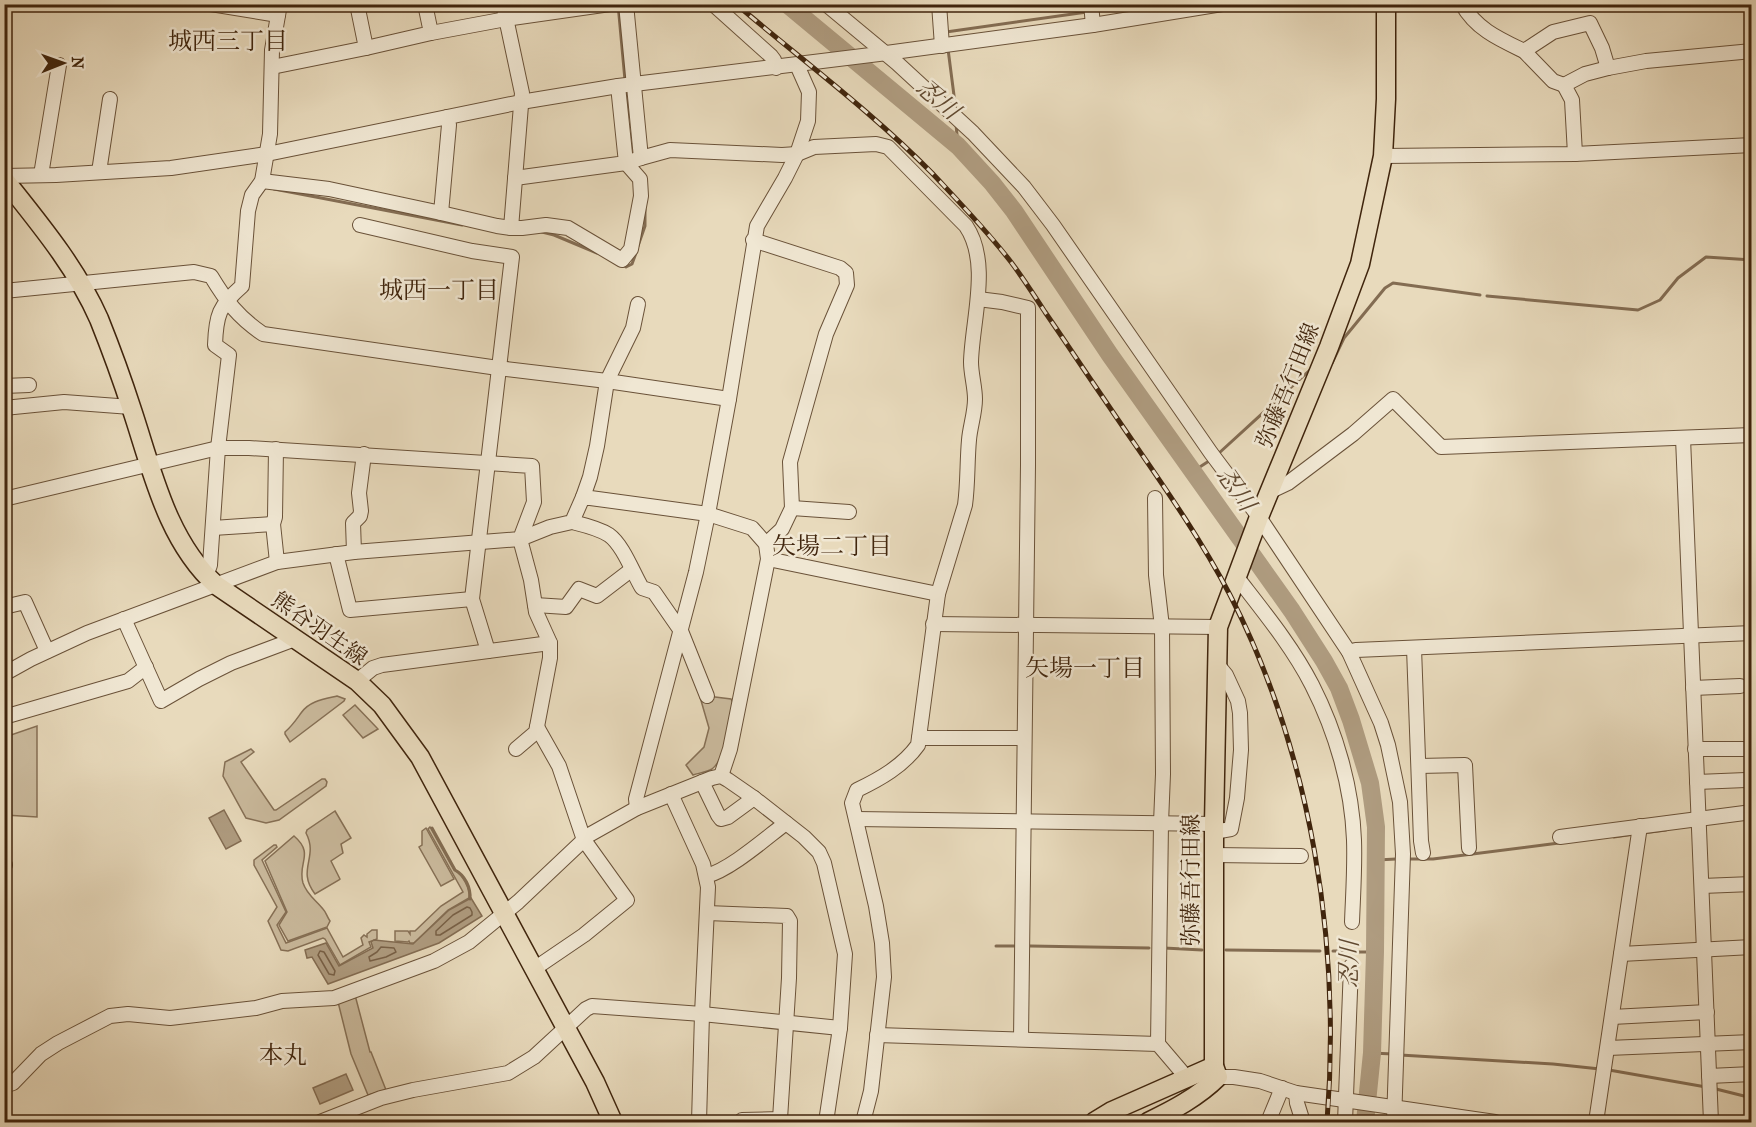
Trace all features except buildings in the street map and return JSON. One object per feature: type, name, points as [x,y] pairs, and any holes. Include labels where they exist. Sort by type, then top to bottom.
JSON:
[{"type":"main road","name":"弥藤吾行田線","points":[[1216,1072],[1214,828],[1218,627],[1237,573],[1329,347],[1360,264],[1383,156],[1386,99],[1386,4]]},
{"type":"main road","name":"熊谷羽生線","points":[[4,177],[58,247],[81,283],[98,318],[131,407],[149,466],[174,527],[211,581],[357,681],[382,705],[420,758],[595,1082],[613,1122]]},
{"type":"main road","points":[[1095,1122],[1112,1111],[1185,1078],[1216,1072]]},
{"type":"main road","points":[[1148,1122],[1180,1106],[1203,1090],[1216,1072]]},
{"type":"street","points":[[211,4],[276,12],[272,50],[270,134],[262,182],[252,195],[248,211],[242,286],[226,300],[216,322],[215,345],[229,355],[218,448],[210,565],[211,581]]},
{"type":"street","points":[[357,4],[366,48]]},
{"type":"street","points":[[425,4],[431,33]]},
{"type":"street","points":[[503,4],[522,93],[511,228]]},
{"type":"street","points":[[272,67],[431,33],[610,4]]},
{"type":"street","points":[[626,4],[640,158]]},
{"type":"street","points":[[713,4],[771,56],[776,68]]},
{"type":"street","points":[[826,4],[973,133],[1024,187],[1053,225],[1349,652],[1381,723],[1388,744],[1400,802],[1403,854],[1394,1122]]},
{"type":"street","points":[[939,4],[942,46]]},
{"type":"street","points":[[1091,4],[1093,25]]},
{"type":"street","points":[[4,177],[171,168],[267,154],[521,102],[618,86],[825,62],[1093,25],[1222,4]]},
{"type":"street","points":[[1462,4],[1466,12],[1486,32],[1524,51],[1553,81],[1564,85],[1572,100],[1575,154]]},
{"type":"street","points":[[1524,51],[1553,32],[1590,23],[1602,48],[1608,68]]},
{"type":"street","points":[[1564,85],[1585,74],[1646,61],[1752,51]]},
{"type":"street","points":[[41,175],[59,65]]},
{"type":"street","points":[[637,808],[636,799],[681,631],[708,514],[729,399],[753,240],[757,226],[797,154],[807,121],[809,92],[797,65]]},
{"type":"street","points":[[262,182],[329,189],[497,226],[522,228],[546,225],[567,228],[622,260],[631,249],[641,195],[640,179],[626,163],[618,86]]},
{"type":"street","points":[[99,172],[110,99]]},
{"type":"street","points":[[441,213],[449,125],[447,117]]},
{"type":"street","points":[[515,178],[626,163],[670,150],[782,155],[797,154],[814,147],[876,144],[888,147],[973,235],[978,270],[978,299],[971,362],[975,400],[969,440],[967,492],[938,594],[918,745],[911,756],[877,780],[857,789],[852,803],[876,906],[884,977],[871,1091],[863,1122]]},
{"type":"street","points":[[1383,156],[1575,154],[1752,145]]},
{"type":"street","points":[[360,225],[472,251],[512,257],[472,599],[488,651]]},
{"type":"street","points":[[753,240],[840,268],[846,273],[847,285],[826,334],[790,462],[792,508],[782,529],[765,543]]},
{"type":"street","points":[[4,291],[194,272],[211,276],[226,300],[247,323],[263,334],[729,399]]},
{"type":"street","points":[[978,299],[1028,308],[1022,1039]]},
{"type":"street","points":[[572,522],[590,477],[607,381],[633,328],[638,304]]},
{"type":"street","points":[[4,386],[29,385]]},
{"type":"street","points":[[1269,492],[1288,483],[1353,434],[1393,399],[1441,447],[1752,435]]},
{"type":"street","points":[[4,408],[64,402],[131,407]]},
{"type":"street","points":[[1683,438],[1693,636],[1696,782],[1711,1122]]},
{"type":"street","points":[[4,499],[218,448],[364,454],[532,466],[534,502],[520,539],[531,580],[536,612],[550,643],[550,658],[537,732],[516,749]]},
{"type":"street","points":[[276,449],[273,524],[277,562]]},
{"type":"street","points":[[354,552],[353,523],[360,516],[361,511],[358,493],[364,454]]},
{"type":"street","points":[[583,497],[708,514],[752,528],[765,543],[768,559],[730,748],[721,776]]},
{"type":"street","points":[[1155,498],[1156,574],[1162,627],[1163,774],[1158,1044],[1185,1078]]},
{"type":"street","points":[[792,508],[849,512]]},
{"type":"street","points":[[4,674],[47,651],[211,581],[277,562],[354,552],[520,539],[550,527],[572,522],[611,536],[642,588],[654,592],[681,631],[706,696]]},
{"type":"street","points":[[213,528],[273,524]]},
{"type":"street","points":[[336,554],[350,610],[472,599]]},
{"type":"street","points":[[768,559],[938,594]]},
{"type":"street","points":[[535,605],[566,607],[579,589],[597,596],[631,570]]},
{"type":"street","points":[[1237,573],[1312,685],[1335,738],[1350,800],[1354,840],[1352,922]]},
{"type":"street","points":[[4,607],[25,602],[47,651]]},
{"type":"street","points":[[124,619],[161,701],[231,663],[295,639]]},
{"type":"street","points":[[933,624],[1218,627]]},
{"type":"street","points":[[1349,652],[1752,633]]},
{"type":"street","points":[[357,681],[373,668],[382,665],[550,643]]},
{"type":"street","points":[[1414,648],[1423,853]]},
{"type":"street","points":[[856,819],[1161,823],[1231,829],[1238,798],[1241,750],[1238,701],[1226,675],[1217,664]]},
{"type":"street","points":[[4,717],[128,681],[146,667]]},
{"type":"street","points":[[1693,687],[1740,686]]},
{"type":"street","points":[[534,969],[584,935],[627,900],[584,840],[559,766],[537,727]]},
{"type":"street","points":[[919,738],[1024,738]]},
{"type":"street","points":[[1695,749],[1745,749]]},
{"type":"street","points":[[1419,766],[1465,765],[1469,848]]},
{"type":"street","points":[[4,1086],[13,1083],[41,1054],[110,1016],[128,1014],[170,1018],[256,1008],[282,1001],[334,998],[434,961],[469,942],[504,914],[589,835],[637,808],[712,777],[721,776],[786,823],[819,852],[825,863],[845,954],[840,1028],[826,1122]]},
{"type":"street","points":[[1696,782],[1746,780]]},
{"type":"street","points":[[702,782],[721,819],[728,817],[754,798]]},
{"type":"street","points":[[671,794],[703,864],[708,887],[699,1122]]},
{"type":"street","points":[[1560,837],[1752,812]]},
{"type":"street","points":[[706,876],[716,873],[735,861],[786,823]]},
{"type":"street","points":[[1596,1122],[1640,826]]},
{"type":"street","points":[[1214,855],[1301,856]]},
{"type":"street","points":[[1702,886],[1752,884]]},
{"type":"street","points":[[707,913],[787,916],[790,921],[780,1119],[742,1120],[742,1122]]},
{"type":"street","points":[[1621,954],[1752,947]]},
{"type":"street","points":[[1345,1122],[1351,966]]},
{"type":"street","points":[[320,1122],[381,1098],[508,1073],[534,1057],[592,1006],[840,1028]]},
{"type":"street","points":[[1612,1017],[1707,1012]]},
{"type":"street","points":[[877,1035],[1158,1044]]},
{"type":"street","points":[[1608,1048],[1752,1042]]},
{"type":"street","points":[[1216,1072],[1296,1093],[1495,1122]]},
{"type":"street","points":[[1709,1076],[1752,1074]]},
{"type":"street","points":[[1268,1122],[1282,1088]]},
{"type":"street","points":[[1296,1093],[1303,1122]]},
{"type":"shaded area","points":[[337,696],[345,699],[344,701],[290,742],[285,732],[304,709],[317,701]]},
{"type":"shaded area","points":[[700,697],[731,699],[733,703],[729,728],[717,764],[710,770],[693,775],[686,765],[704,747],[709,728]]},
{"type":"shaded area","points":[[355,705],[378,729],[363,738],[343,715]]},
{"type":"shaded area","points":[[37,726],[37,817],[5,815],[5,737]]},
{"type":"shaded area","points":[[251,749],[254,752],[241,762],[274,810],[322,779],[327,782],[326,786],[279,820],[266,823],[246,818],[223,776],[225,762]]},
{"type":"shaded area","points":[[335,811],[351,838],[341,844],[343,853],[331,861],[340,879],[315,894],[307,877],[310,850],[306,833]]},
{"type":"shaded area","points":[[430,827],[454,870],[465,882],[469,898],[448,910],[414,943],[395,941],[395,931],[408,931],[410,934],[410,931],[415,931],[441,906],[463,892],[428,829]]},
{"type":"shaded area","points":[[426,828],[454,879],[441,886],[419,847],[422,845],[422,831]]},
{"type":"shaded area","points":[[294,836],[303,848],[303,883],[330,921],[327,927],[288,941],[279,925],[287,912],[265,861]]},
{"type":"shaded area","points":[[274,845],[277,847],[262,860],[286,912],[277,925],[286,943],[327,928],[343,957],[363,945],[361,938],[364,935],[367,937],[372,930],[377,930],[377,939],[369,942],[371,947],[340,965],[323,938],[288,951],[281,950],[268,921],[277,907],[254,865],[254,860]]},
{"type":"shaded area","points":[[355,995],[370,1052],[386,1090],[368,1095],[351,1054],[338,1002]]},
{"type":"water","points":[[224,810],[241,841],[226,849],[209,818]]},
{"type":"water","points":[[471,898],[482,916],[439,943],[328,984],[312,957],[307,958],[305,950],[326,943],[339,966],[373,948],[371,942],[374,940],[413,944],[449,910]]},
{"type":"water","points":[[346,1074],[353,1090],[320,1104],[313,1088]]},
{"type":"waterway","points":[[618,4],[625,80]]},
{"type":"waterway","name":"忍川","points":[[787,4],[958,146],[992,183],[1014,211],[1110,355],[1292,611],[1339,688],[1370,783],[1376,827],[1372,1053],[1365,1122]]},
{"type":"waterway","points":[[1096,11],[1139,4]]},
{"type":"waterway","points":[[947,34],[946,32],[1087,12]]},
{"type":"waterway","points":[[948,49],[956,111]]},
{"type":"waterway","points":[[625,89],[628,116]]},
{"type":"waterway","points":[[956,124],[958,146]]},
{"type":"waterway","points":[[274,189],[462,225]]},
{"type":"waterway","points":[[638,246],[645,226],[645,209]]},
{"type":"waterway","points":[[542,232],[597,253]]},
{"type":"waterway","points":[[622,265],[626,267],[632,264],[636,253]]},
{"type":"waterway","points":[[1487,296],[1638,310],[1660,300],[1678,278],[1706,257],[1752,260]]},
{"type":"waterway","points":[[1332,363],[1344,338],[1385,288],[1393,283],[1480,295]]},
{"type":"waterway","points":[[1218,454],[1311,369]]},
{"type":"waterway","points":[[1192,472],[1209,461]]},
{"type":"waterway","points":[[432,828],[455,870],[467,882],[470,899]]},
{"type":"waterway","points":[[1643,833],[1666,830]]},
{"type":"waterway","points":[[1614,837],[1634,834]]},
{"type":"waterway","points":[[1408,859],[1433,859],[1559,843]]},
{"type":"waterway","points":[[1377,860],[1396,859]]},
{"type":"waterway","points":[[996,946],[1014,946]]},
{"type":"waterway","points":[[1030,946],[1149,948]]},
{"type":"waterway","points":[[1164,948],[1202,950]]},
{"type":"waterway","points":[[1226,950],[1320,951]]},
{"type":"waterway","points":[[1333,951],[1342,951]]},
{"type":"waterway","points":[[1359,952],[1375,952]]},
{"type":"waterway","points":[[1372,1053],[1393,1054]]},
{"type":"waterway","points":[[1400,1055],[1600,1069]]},
{"type":"waterway","points":[[1609,1070],[1706,1087]]},
{"type":"waterway","points":[[1712,1088],[1752,1098]]},
{"type":"railway","points":[[736,4],[909,151],[992,239],[1024,280],[1170,495],[1230,595],[1258,656],[1282,720],[1300,785],[1314,851],[1324,919],[1329,987],[1330,1055],[1327,1122]]},
{"type":"district","name":"城西三丁目","points":[[228,41]]},
{"type":"district","name":"城西一丁目","points":[[439,290]]},
{"type":"district","name":"矢場二丁目","points":[[832,546]]},
{"type":"district","name":"矢場一丁目","points":[[1085,668]]},
{"type":"district","name":"本丸","points":[[283,1055]]}]
